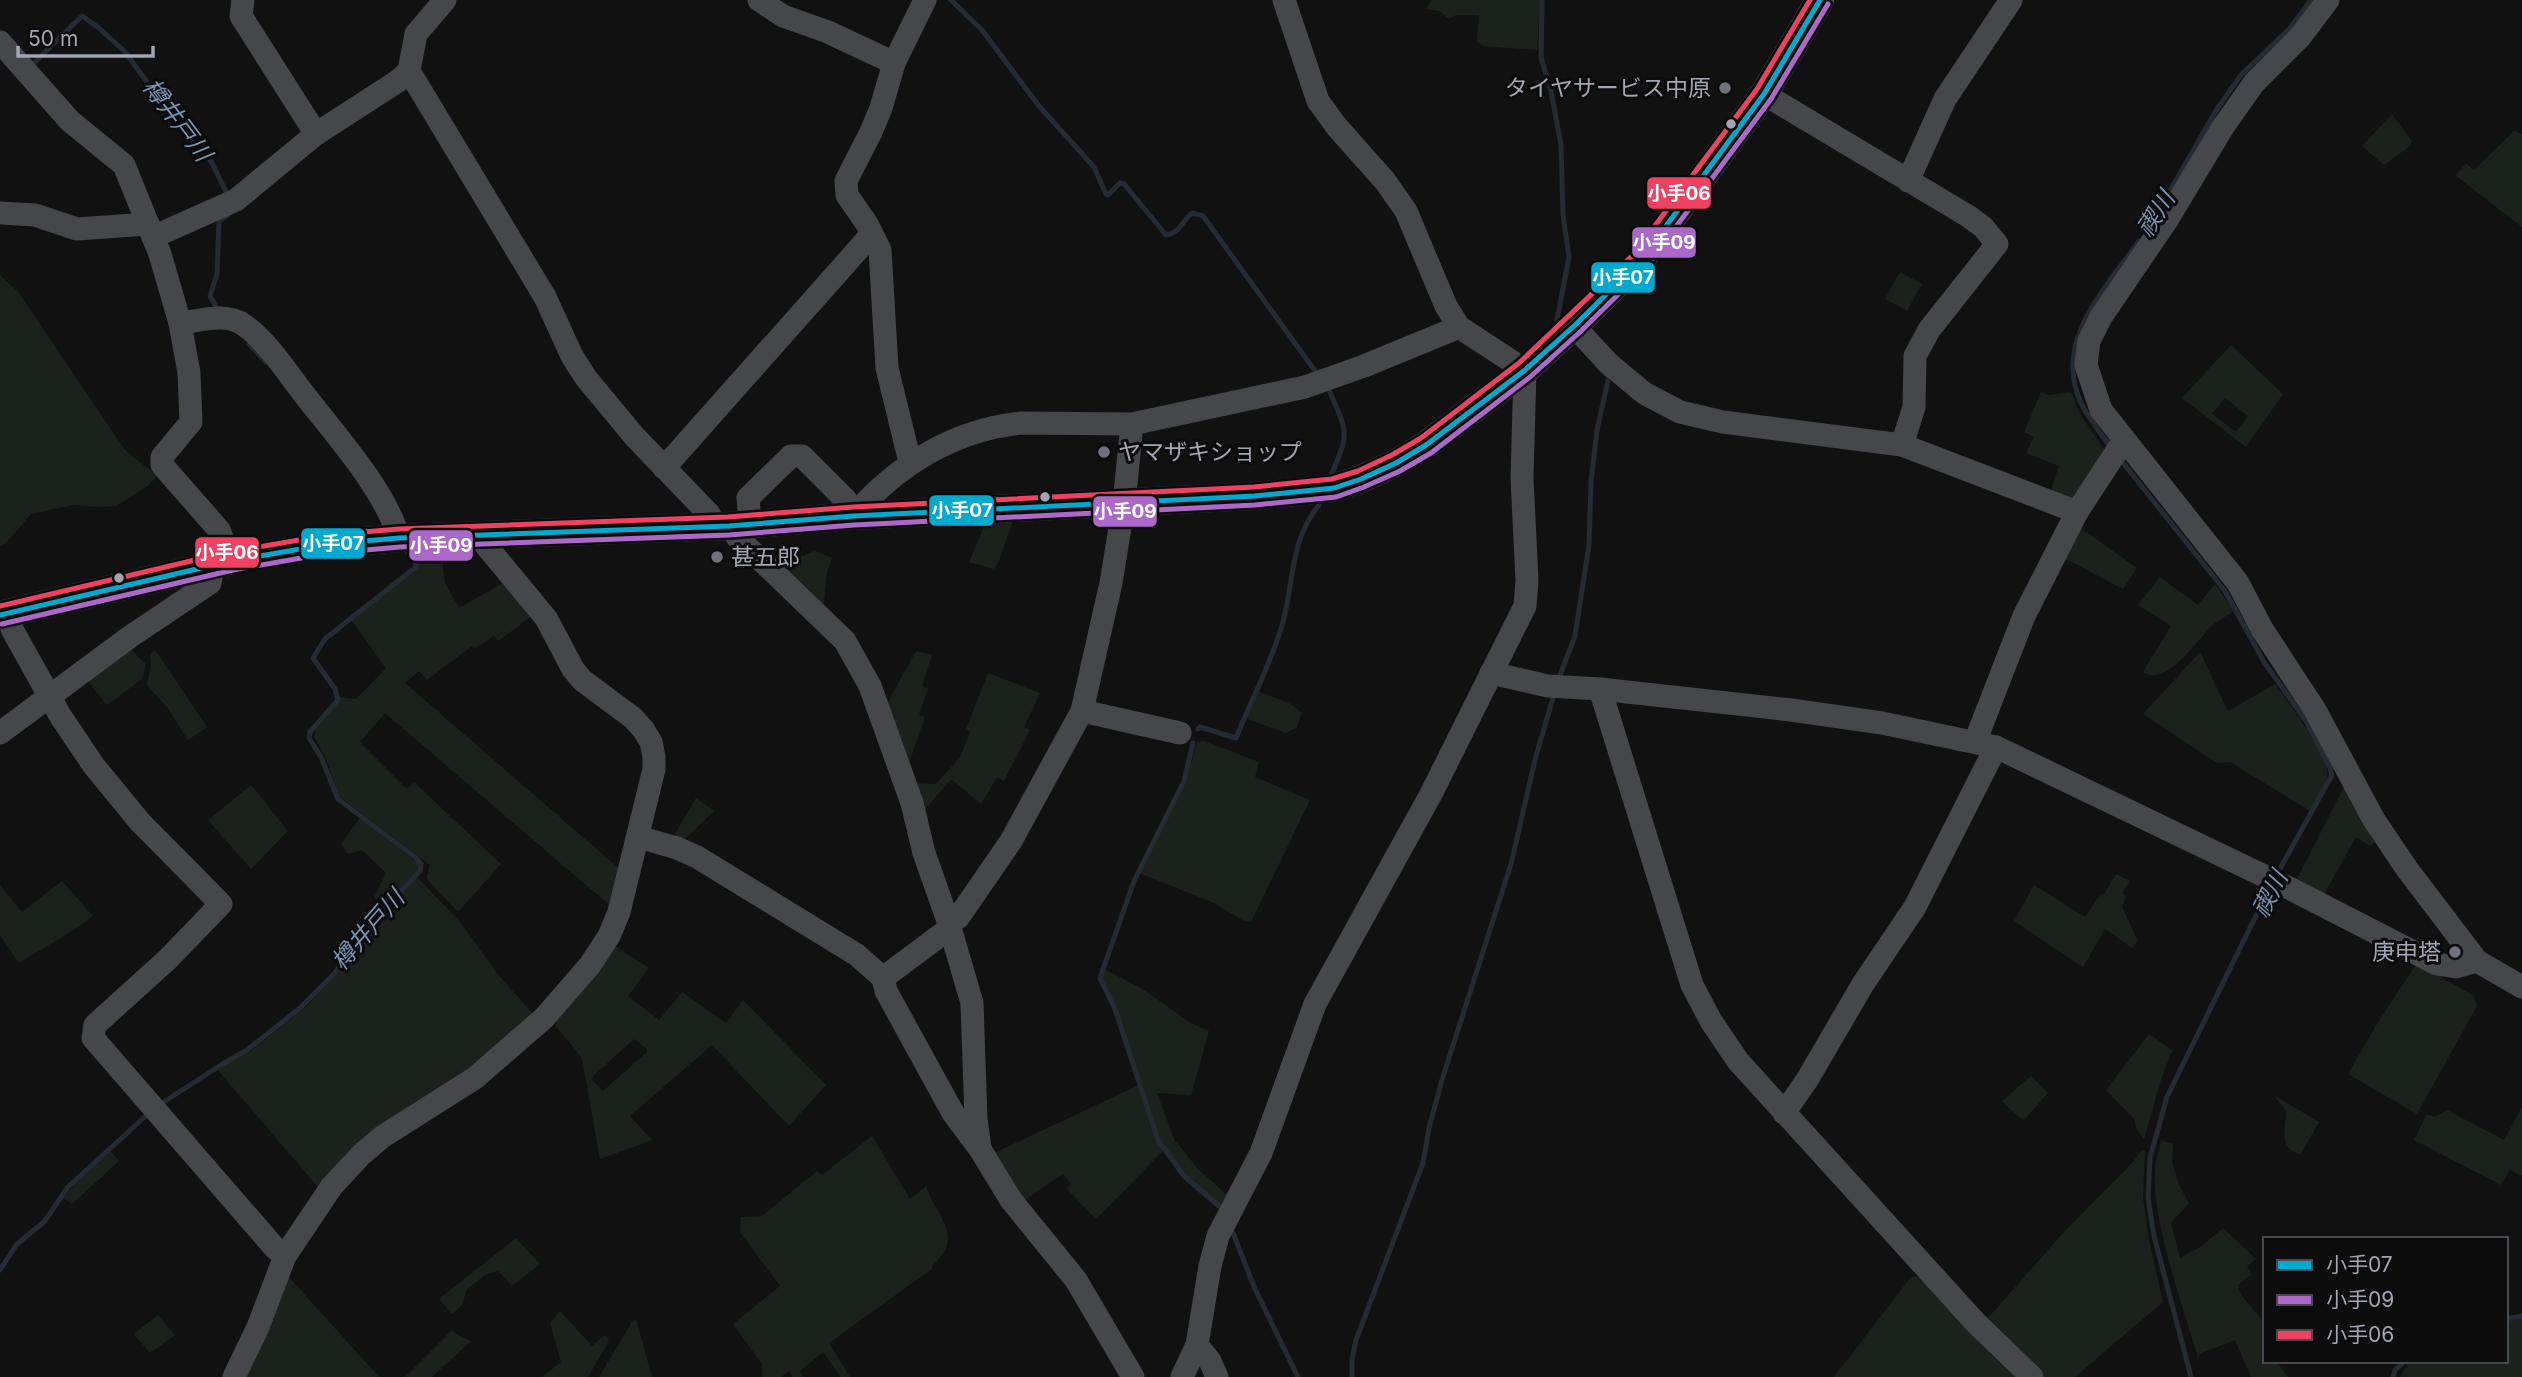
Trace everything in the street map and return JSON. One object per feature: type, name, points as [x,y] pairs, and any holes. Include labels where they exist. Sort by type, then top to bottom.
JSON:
[{"type":"main road","points":[[4,614],[222,563],[329,544],[399,538],[731,525],[853,516],[1255,496],[1334,488],[1362,480],[1426,445],[1525,370],[1640,261],[1764,94],[1820,0]]},
{"type":"street","points":[[243,0],[241,16],[316,134]]},
{"type":"street","points":[[445,0],[416,34],[410,71],[545,297],[579,367],[622,422],[664,468],[709,514],[731,525],[738,538],[845,641],[862,670],[912,803],[929,871],[949,924],[972,1003],[976,1118],[980,1149]]},
{"type":"street","points":[[759,0],[783,16],[828,32],[894,63]]},
{"type":"street","points":[[910,462],[887,368],[880,250],[867,224],[847,195],[846,181],[864,149],[881,108],[894,63],[925,0]]},
{"type":"street","points":[[1182,1377],[1197,1345],[1210,1266],[1218,1236],[1261,1153],[1315,1004],[1426,803],[1525,606],[1527,580],[1522,478],[1525,370],[1459,327],[1446,306],[1406,211],[1385,181],[1337,127],[1318,101],[1284,0]]},
{"type":"street","points":[[1908,181],[1945,99],[2011,0]]},
{"type":"street","points":[[2328,0],[2300,37],[2254,83],[2238,105],[2101,317],[2089,341],[2086,365],[2101,410],[2238,583],[2262,629],[2315,709],[2374,820],[2407,869],[2477,961],[2522,987]]},
{"type":"street","points":[[0,43],[70,121],[124,164],[160,254],[180,323],[189,373],[191,422],[162,457],[162,465],[219,530],[222,563],[210,583],[131,636],[0,733]]},
{"type":"street","points":[[0,213],[35,215],[76,229],[150,231],[230,203],[316,134],[410,71]]},
{"type":"street","points":[[1764,94],[1968,216],[1983,227],[1997,244],[1929,330],[1915,356],[1912,388],[1914,407],[1902,445]]},
{"type":"street","points":[[664,468],[872,235]]},
{"type":"street","points":[[180,323],[223,317],[242,323],[273,354],[360,468],[394,520],[399,538]]},
{"type":"street","points":[[731,525],[748,498],[791,456],[802,456],[846,500],[853,516],[870,496],[910,462],[947,443],[1003,424],[1042,422],[1132,425],[1305,387],[1459,327]]},
{"type":"street","points":[[1568,331],[1644,393],[1680,412],[1723,422],[1902,445],[2077,512]]},
{"type":"street","points":[[883,978],[958,918],[1011,841],[1082,711],[1111,583],[1124,503],[1132,425]]},
{"type":"street","points":[[1784,1113],[1807,1080],[1863,984],[1915,907],[1985,745],[2024,616],[2077,512],[2124,440]]},
{"type":"street","points":[[234,1377],[258,1327],[285,1256],[332,1186],[362,1154],[392,1130],[475,1078],[544,1018],[566,994],[609,936],[619,912],[654,769],[651,743],[633,718],[582,680],[573,670],[546,618],[478,537]]},
{"type":"street","points":[[4,614],[94,766],[132,813],[221,904],[168,959],[95,1025],[93,1038],[274,1247],[285,1256]]},
{"type":"street","points":[[1491,673],[1548,686],[1600,689],[1791,710],[1882,723],[1985,745],[2277,882],[2437,964],[2456,967],[2477,961]]},
{"type":"street","points":[[1600,689],[1692,985],[1711,1021],[1738,1061],[1784,1113],[1983,1330],[2032,1377]]},
{"type":"street","points":[[1082,711],[1180,733]]},
{"type":"street","points":[[638,837],[677,848],[697,857],[857,955],[883,978],[886,991],[953,1113],[980,1149],[1018,1210],[1076,1280],[1133,1377]]},
{"type":"street","points":[[1197,1345],[1210,1361],[1217,1377]]},
{"type":"shaded area","points":[[1432,0],[1540,0],[1537,50],[1482,46],[1477,42],[1479,15],[1456,15],[1449,19],[1440,11],[1425,9]]},
{"type":"shaded area","points":[[2392,114],[2412,141],[2410,146],[2384,165],[2362,146]]},
{"type":"shaded area","points":[[2514,131],[2522,134],[2522,227],[2455,175],[2466,164],[2474,170]]},
{"type":"shaded area","points":[[1900,272],[1922,284],[1907,311],[1885,299]]},
{"type":"shaded area","points":[[0,275],[19,293],[125,450],[157,476],[148,486],[116,506],[73,505],[31,514],[6,543],[0,546]]},
{"type":"shaded area","points":[[2231,345],[2283,394],[2246,447],[2182,398]],"holes":[[[2225,398],[2248,416],[2236,432],[2212,414]]]},
{"type":"shaded area","points":[[2041,392],[2048,395],[2071,392],[2080,414],[2108,455],[2077,500],[2049,495],[2059,466],[2026,453],[2034,437],[2024,432]]},
{"type":"shaded area","points":[[1013,520],[994,569],[969,562],[986,522]]},
{"type":"shaded area","points":[[2079,527],[2137,568],[2123,589],[2062,557]]},
{"type":"shaded area","points":[[815,551],[832,558],[827,572],[824,603],[816,605],[776,566]]},
{"type":"shaded area","points":[[418,552],[441,552],[445,583],[459,608],[508,580],[536,613],[498,641],[494,636],[475,648],[472,646],[427,680],[419,671],[405,683],[623,872],[613,908],[385,713],[360,742],[407,789],[414,782],[501,864],[458,912],[426,878],[430,865],[339,796],[325,756],[314,737],[315,731],[340,697],[356,699],[386,668],[351,620],[418,567],[413,555]]},
{"type":"shaded area","points":[[2160,577],[2198,605],[2215,584],[2234,611],[2215,623],[2172,667],[2152,675],[2143,672],[2171,626],[2138,605]]},
{"type":"shaded area","points":[[129,648],[146,664],[142,679],[107,705],[86,679]]},
{"type":"shaded area","points":[[155,650],[207,727],[188,740],[166,706],[147,685],[150,654]]},
{"type":"shaded area","points":[[916,651],[932,655],[922,686],[928,689],[919,715],[925,717],[906,772],[884,709]]},
{"type":"shaded area","points":[[2200,652],[2228,711],[2275,684],[2298,715],[2326,767],[2325,786],[2310,811],[2230,762],[2217,763],[2143,714]]},
{"type":"shaded area","points":[[988,673],[1040,693],[1024,727],[1030,730],[1004,781],[997,777],[981,804],[951,779],[923,812],[910,783],[936,784],[960,757],[970,732],[966,729]]},
{"type":"shaded area","points":[[1258,691],[1291,704],[1302,713],[1297,727],[1286,733],[1247,719]]},
{"type":"shaded area","points":[[1204,741],[1259,762],[1255,777],[1310,800],[1251,922],[1244,921],[1214,903],[1139,873],[1186,781],[1197,742]]},
{"type":"shaded area","points":[[251,785],[288,831],[251,869],[208,820]]},
{"type":"shaded area","points":[[2345,785],[2375,843],[2370,846],[2356,837],[2323,896],[2296,881]]},
{"type":"shaded area","points":[[696,798],[714,811],[681,843],[672,839]]},
{"type":"shaded area","points":[[360,818],[419,864],[418,870],[383,907],[374,897],[386,873],[362,850],[348,854],[341,844]]},
{"type":"shaded area","points":[[2116,874],[2130,881],[2122,893],[2126,896],[2122,907],[2138,941],[2132,948],[2105,929],[2083,967],[2014,921],[2034,885],[2085,917],[2100,895],[2103,896]]},
{"type":"shaded area","points":[[417,877],[461,923],[496,972],[534,1015],[322,1192],[217,1069],[251,1051],[307,1006],[353,956],[370,927]]},
{"type":"shaded area","points":[[62,881],[93,916],[19,963],[0,935],[0,885],[22,912]]},
{"type":"shaded area","points":[[617,947],[649,968],[628,996],[659,1020],[682,992],[726,1023],[743,1000],[826,1085],[789,1126],[712,1045],[630,1116],[652,1140],[600,1159],[582,1058],[556,1026],[556,1020],[610,948]],"holes":[[[634,1039],[647,1049],[647,1052],[603,1091],[592,1080],[593,1076]]]},
{"type":"shaded area","points":[[2417,963],[2474,996],[2477,1006],[2417,1114],[2348,1074]]},
{"type":"shaded area","points":[[1104,969],[1141,988],[1191,1023],[1209,1031],[1191,1095],[1157,1093],[1174,1139],[1197,1168],[1228,1196],[1222,1208],[1186,1177],[1159,1140],[1117,1012],[1100,978]]},
{"type":"shaded area","points":[[2149,1034],[2172,1050],[2144,1139],[2136,1128],[2135,1120],[2106,1090]]},
{"type":"shaded area","points":[[2031,1076],[2048,1093],[2023,1121],[2002,1101]]},
{"type":"shaded area","points":[[1139,1085],[1157,1140],[1164,1150],[1096,1219],[1066,1188],[1071,1184],[1063,1174],[1020,1203],[990,1155]]},
{"type":"shaded area","points":[[2275,1096],[2319,1122],[2300,1155],[2285,1142],[2286,1111]]},
{"type":"shaded area","points":[[2522,1107],[2522,1176],[2510,1170],[2501,1185],[2414,1140],[2427,1114],[2434,1117],[2447,1110],[2504,1140]]},
{"type":"shaded area","points":[[872,1136],[910,1199],[926,1186],[946,1227],[947,1245],[933,1268],[829,1343],[850,1377],[841,1377],[823,1352],[800,1371],[803,1377],[793,1377],[789,1371],[781,1377],[762,1377],[762,1364],[733,1324],[780,1286],[740,1232],[741,1217],[762,1216],[817,1171],[822,1175]]},
{"type":"shaded area","points":[[2161,1141],[2173,1143],[2172,1161],[2179,1185],[2189,1203],[2171,1223],[2180,1258],[2202,1246],[2223,1228],[2256,1259],[2247,1266],[2252,1274],[2238,1285],[2241,1295],[2263,1322],[2263,1363],[2278,1363],[2288,1377],[2251,1377],[2235,1340],[2201,1353],[2198,1358],[2163,1237],[2155,1189],[2155,1168]]},
{"type":"shaded area","points":[[2142,1150],[2145,1151],[2143,1197],[2148,1235],[2163,1302],[2075,1377],[2041,1377],[1987,1325],[1988,1318],[2063,1233]]},
{"type":"shaded area","points":[[110,1151],[119,1161],[72,1204],[64,1198],[74,1185]]},
{"type":"shaded area","points":[[516,1238],[540,1264],[512,1286],[498,1271],[485,1275],[466,1290],[463,1304],[452,1314],[439,1299]]},
{"type":"shaded area","points":[[288,1276],[379,1377],[238,1377]]},
{"type":"shaded area","points":[[1911,1277],[1922,1277],[2019,1377],[1834,1377]]},
{"type":"shaded area","points":[[560,1311],[592,1346],[605,1335],[609,1341],[588,1377],[542,1377],[561,1362],[550,1323]]},
{"type":"shaded area","points":[[158,1315],[175,1335],[150,1353],[134,1334]]},
{"type":"shaded area","points":[[2522,1318],[2522,1377],[2400,1377],[2409,1363],[2508,1363],[2508,1321]]},
{"type":"shaded area","points":[[636,1319],[652,1377],[599,1377],[632,1322]]},
{"type":"shaded area","points":[[452,1330],[471,1341],[432,1377],[405,1377]]},
{"type":"waterway","points":[[951,0],[982,30],[1039,106],[1094,167],[1106,194],[1120,183],[1124,184],[1166,235],[1178,229],[1192,213],[1203,216],[1318,375]]},
{"type":"waterway","points":[[1542,0],[1541,57],[1551,91],[1561,145],[1563,215],[1569,257],[1557,320],[1562,327]]},
{"type":"waterway","name":"禊川","points":[[2149,227],[2217,109],[2241,75],[2289,29],[2311,0]]},
{"type":"waterway","name":"樽井戸川","points":[[30,64],[31,66],[82,16],[125,52],[180,127],[211,161],[229,198]]},
{"type":"waterway","name":"樽井戸川","points":[[219,312],[210,296],[217,274],[219,221],[227,216]]},
{"type":"waterway","name":"禊川","points":[[2109,445],[2082,405],[2074,382],[2073,359],[2086,317],[2139,241]]},
{"type":"waterway","name":"樽井戸川","points":[[249,344],[266,362]]},
{"type":"waterway","points":[[1559,678],[1575,636],[1589,545],[1591,482],[1597,430],[1609,376],[1605,373]]},
{"type":"waterway","points":[[1329,390],[1344,433],[1331,476]]},
{"type":"waterway","name":"禊川","points":[[2120,459],[2225,591],[2264,662],[2306,721],[2330,768],[2332,776],[2276,876]]},
{"type":"waterway","points":[[1198,729],[1200,727],[1236,738],[1279,636],[1298,547],[1303,532],[1319,505]]},
{"type":"waterway","name":"樽井戸川","points":[[159,1105],[247,1050],[300,1008],[334,974],[368,926],[420,871],[421,864],[415,857],[338,799],[321,757],[309,738],[310,732],[338,700],[335,689],[313,658],[325,639],[417,566],[408,552]]},
{"type":"waterway","points":[[1352,1377],[1356,1340],[1423,1163],[1442,1080],[1511,864],[1536,756],[1553,698]]},
{"type":"waterway","points":[[1193,743],[1184,781],[1134,881],[1100,978],[1115,1009],[1158,1140],[1184,1176],[1220,1207]]},
{"type":"waterway","name":"禊川","points":[[2191,1377],[2154,1236],[2148,1198],[2150,1158],[2167,1097],[2271,885]]},
{"type":"waterway","name":"樽井戸川","points":[[0,1270],[17,1244],[44,1222],[68,1187],[149,1113]]},
{"type":"waterway","points":[[1233,1233],[1255,1289],[1298,1377]]},
{"type":"waterway","points":[[2508,1319],[2522,1316]]},
{"type":"waterway","points":[[2393,1377],[2395,1370],[2403,1363]]},
{"type":"transit line","name":"小手06","points":[[0,606],[229,552],[328,535],[399,529],[728,517],[853,507],[1254,487],[1332,479],[1358,471],[1421,438],[1519,363],[1633,255],[1757,89],[1810,0]]},
{"type":"transit line","name":"小手07","points":[[0,615],[231,561],[329,544],[399,538],[729,526],[853,516],[1255,496],[1334,488],[1361,479],[1426,445],[1525,370],[1640,261],[1764,94],[1820,0]]},
{"type":"transit line","name":"小手09","points":[[2,624],[233,570],[330,553],[400,547],[729,535],[854,525],[1255,505],[1336,497],[1400,471],[1431,453],[1530,377],[1646,267],[1771,99],[1828,4]]},
{"type":"place","name":"タイヤサービス中原","points":[[1725,88]]},
{"type":"place","name":"ヤマザキショップ","points":[[1104,452]]},
{"type":"place","name":"甚五郎","points":[[717,557]]},
{"type":"place","name":"庚申塔","points":[[2455,952]]}]
